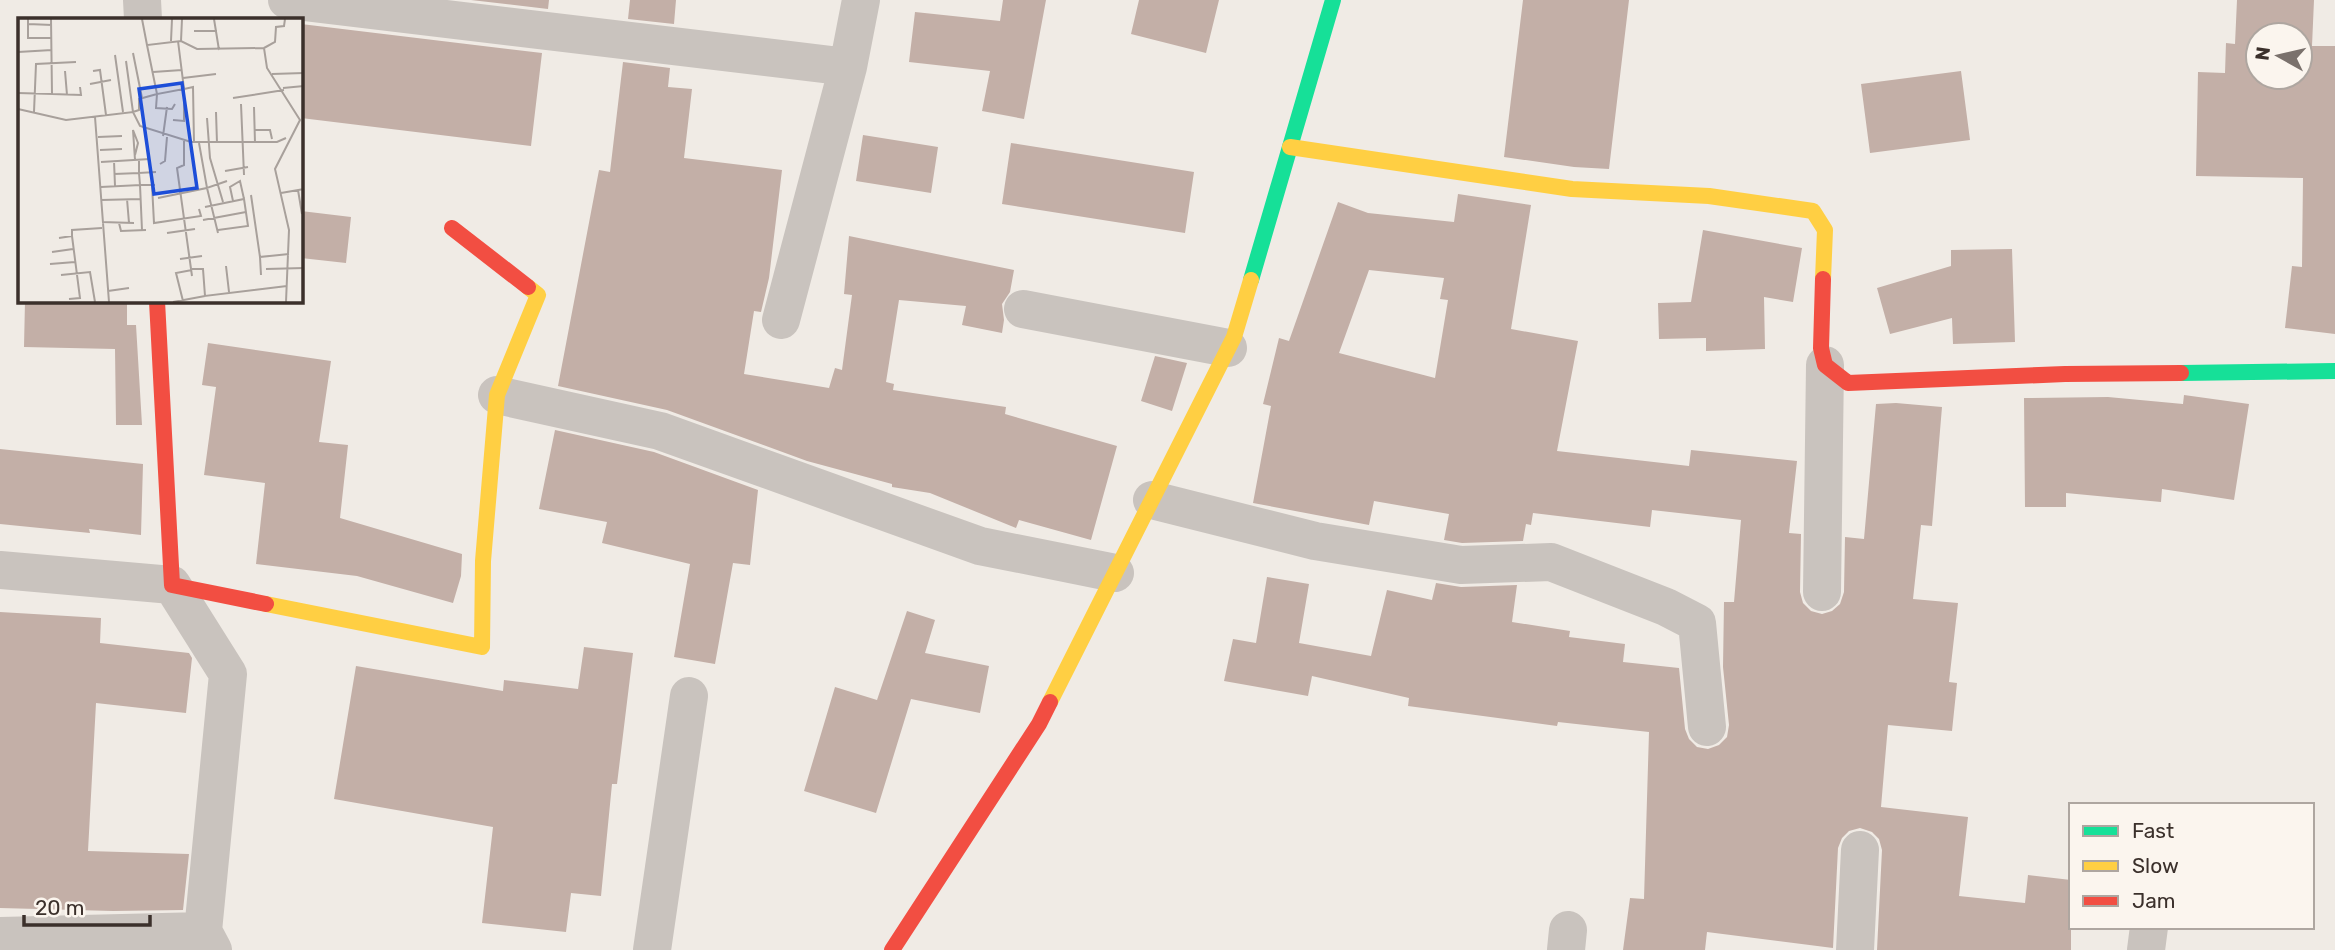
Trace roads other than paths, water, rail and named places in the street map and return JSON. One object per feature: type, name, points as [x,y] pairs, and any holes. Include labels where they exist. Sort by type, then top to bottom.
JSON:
[{"type":"street","points":[[142,0],[143,18]]},
{"type":"street","points":[[287,0],[848,67]]},
{"type":"street","points":[[781,320],[848,67],[861,0]]},
{"type":"street","points":[[892,950],[1039,724],[1234,337],[1333,0]]},
{"type":"street","points":[[1290,147],[1572,188],[1709,196],[1813,211],[1825,230],[1821,348],[1825,365],[1822,592]]},
{"type":"street","points":[[0,570],[172,584],[482,647],[483,561],[497,395],[538,295],[452,228]]},
{"type":"street","points":[[0,936],[208,940],[228,674],[172,584],[158,303]]},
{"type":"street","points":[[1023,309],[1228,348]]},
{"type":"street","points":[[1825,365],[1848,383],[2065,374],[2335,371]]},
{"type":"street","points":[[497,395],[660,431],[980,546],[1115,573]]},
{"type":"street","points":[[1152,500],[1315,541],[1461,565],[1551,562],[1666,607],[1697,624],[1707,727]]},
{"type":"street","points":[[652,950],[689,696]]},
{"type":"street","points":[[1855,950],[1860,850]]},
{"type":"street","points":[[2146,950],[2149,929]]}]
